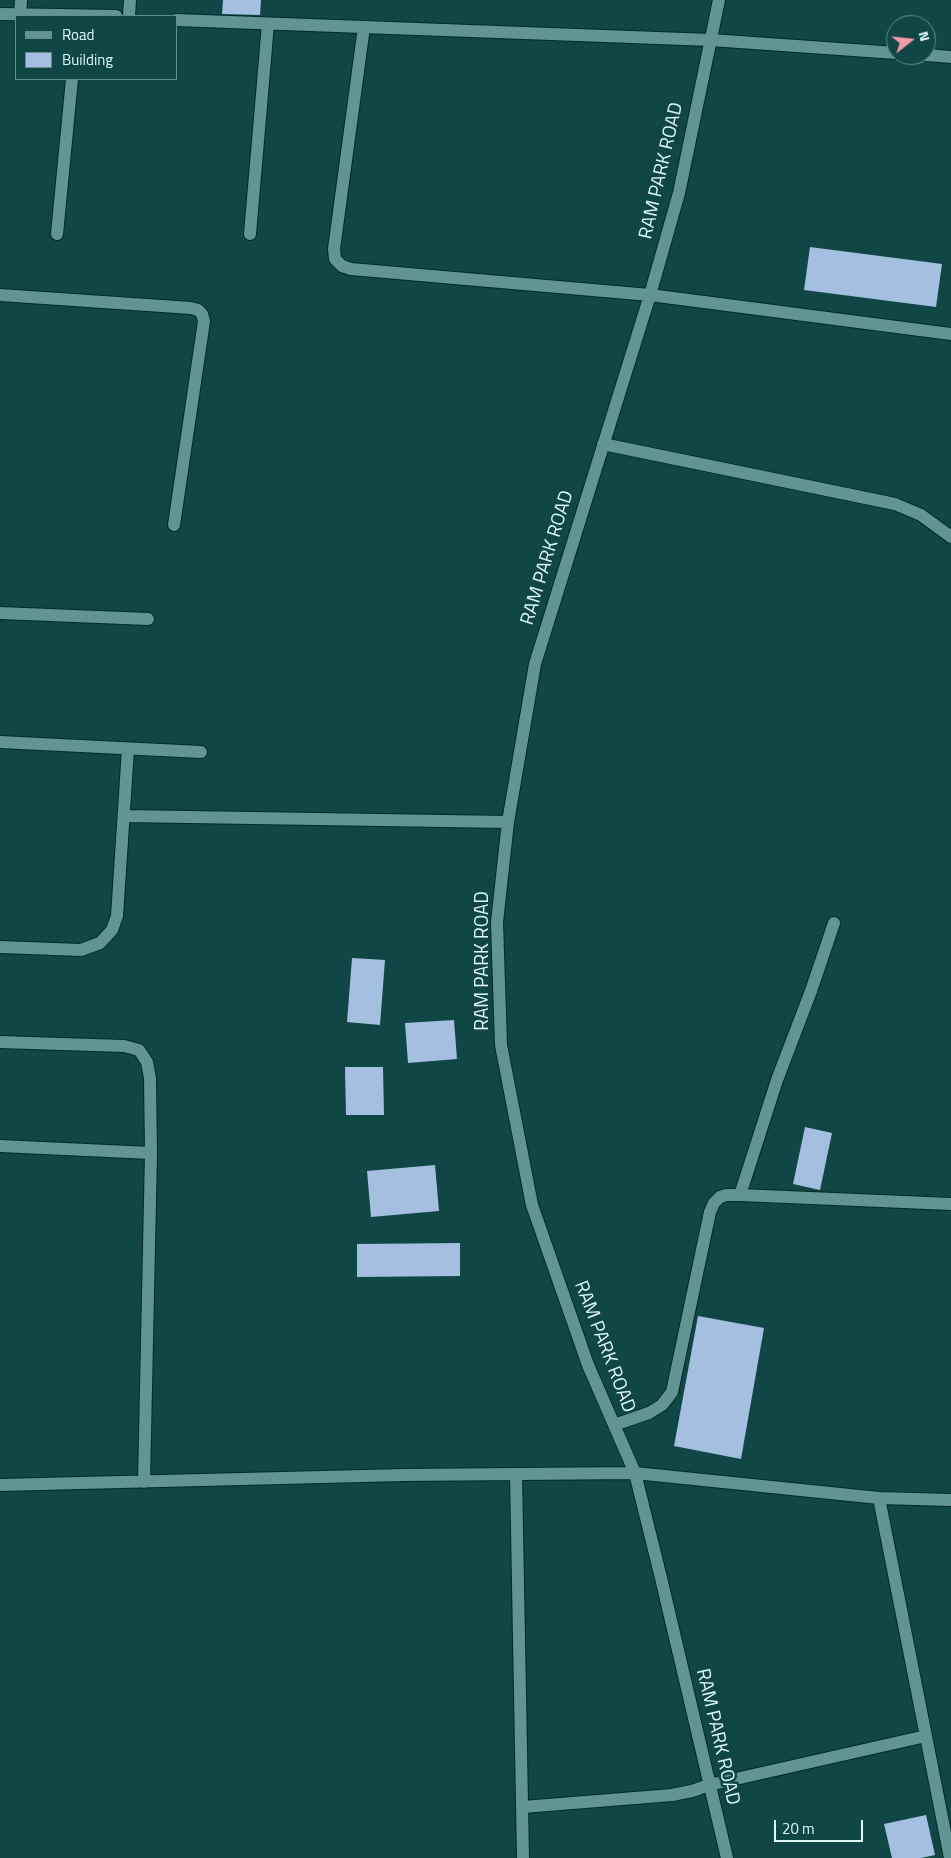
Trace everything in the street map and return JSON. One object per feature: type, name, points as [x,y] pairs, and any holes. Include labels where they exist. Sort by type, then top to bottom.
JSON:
[{"type":"street","points":[[0,14],[20,15],[21,0]]},
{"type":"street","points":[[129,15],[130,0]]},
{"type":"street","name":"RAM PARK ROAD","points":[[719,0],[679,193],[650,295],[535,664],[508,822],[498,922],[501,1045],[532,1205],[588,1365],[635,1473],[727,1858]]},
{"type":"street","points":[[178,20],[711,40],[886,52]]},
{"type":"street","points":[[250,234],[268,24]]},
{"type":"street","points":[[364,28],[334,249],[335,259],[342,266],[351,269],[650,295],[951,334]]},
{"type":"street","points":[[936,55],[951,56]]},
{"type":"street","points":[[57,234],[72,80]]},
{"type":"street","points":[[0,295],[191,308],[198,310],[202,314],[204,321],[174,525]]},
{"type":"street","points":[[603,444],[895,504],[921,515],[951,537]]},
{"type":"street","points":[[0,613],[148,620]]},
{"type":"street","points":[[0,742],[200,752]]},
{"type":"street","points":[[0,947],[81,950],[100,943],[112,930],[117,916],[128,749]]},
{"type":"street","points":[[124,816],[508,822]]},
{"type":"street","points":[[740,1195],[777,1080],[811,992],[834,924]]},
{"type":"street","points":[[0,1042],[124,1046],[139,1050],[147,1062],[150,1078],[151,1153],[144,1482]]},
{"type":"street","points":[[0,1146],[151,1153]]},
{"type":"street","points":[[614,1425],[649,1413],[662,1405],[672,1392],[712,1207],[714,1202],[720,1197],[740,1195],[951,1204]]},
{"type":"street","points":[[0,1485],[403,1475],[635,1473],[879,1498],[951,1500]]},
{"type":"street","points":[[516,1474],[524,1858]]},
{"type":"street","points":[[879,1498],[950,1858]]},
{"type":"street","points":[[522,1807],[672,1795],[692,1791],[708,1784],[926,1736]]},
{"type":"building","points":[[223,0],[261,0],[260,15],[222,14]]},
{"type":"building","points":[[810,247],[942,264],[936,307],[804,290]]},
{"type":"building","points":[[352,958],[385,960],[380,1025],[347,1022]]},
{"type":"building","points":[[454,1020],[457,1059],[408,1063],[405,1023]]},
{"type":"building","points":[[345,1067],[383,1067],[384,1115],[346,1115]]},
{"type":"building","points":[[805,1127],[832,1133],[820,1190],[793,1184]]},
{"type":"building","points":[[435,1165],[439,1211],[371,1217],[367,1171]]},
{"type":"building","points":[[460,1243],[460,1276],[357,1277],[357,1244]]},
{"type":"building","points":[[698,1316],[764,1328],[741,1459],[674,1446]]},
{"type":"building","points":[[926,1815],[935,1855],[921,1858],[892,1858],[884,1824]]}]
